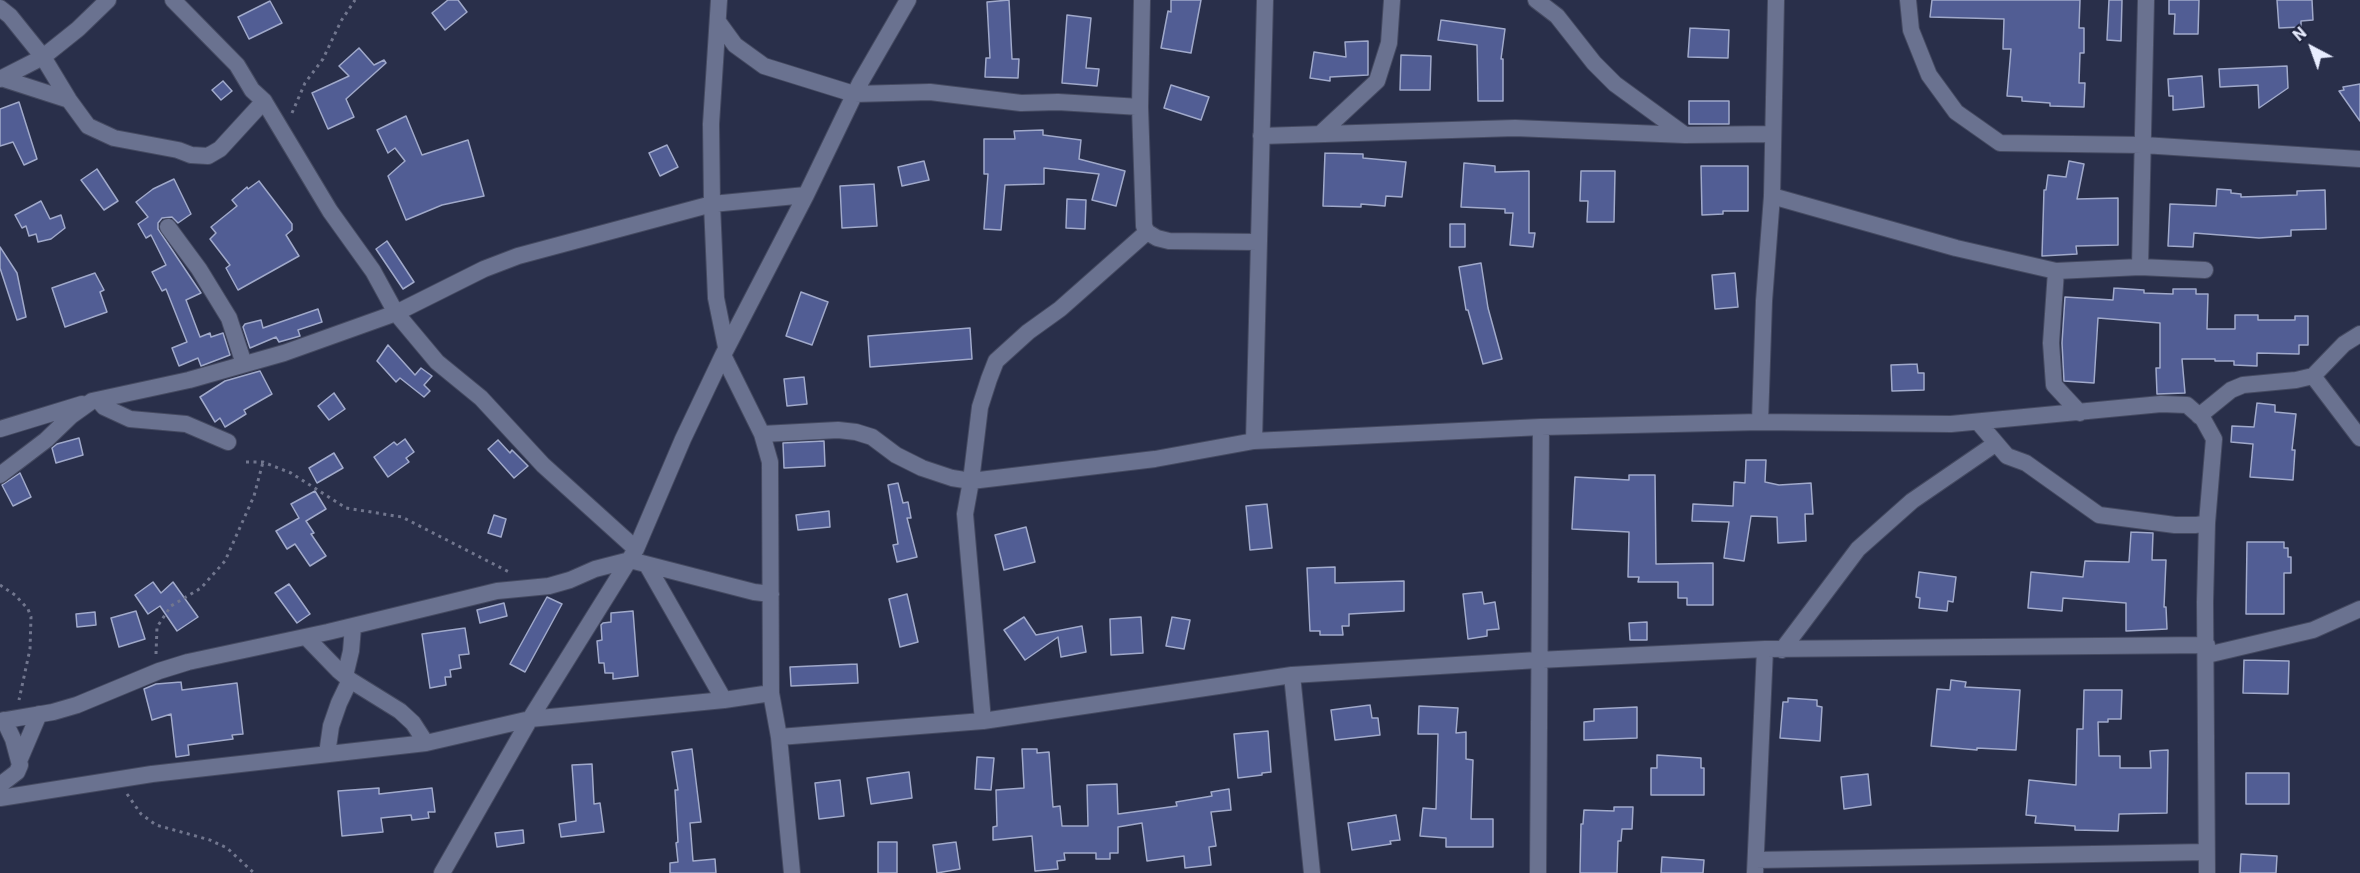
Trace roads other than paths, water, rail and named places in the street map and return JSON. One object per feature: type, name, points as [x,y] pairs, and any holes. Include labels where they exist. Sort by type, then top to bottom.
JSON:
[{"type":"street","points":[[1,79],[43,57],[78,29],[108,0]]},
{"type":"street","points":[[172,0],[237,65],[252,90],[264,101],[324,201],[362,254],[396,314],[437,362],[481,398],[543,465],[633,555],[647,565],[754,592],[771,594]]},
{"type":"street","points":[[719,0],[711,124],[716,298],[725,351],[762,435],[770,462],[771,693],[779,737],[792,873]]},
{"type":"street","points":[[443,872],[530,719],[633,555],[683,439],[725,351],[806,195],[854,94],[908,0]]},
{"type":"street","points":[[1142,0],[1140,107],[1144,226],[1156,238],[1169,241],[1258,242]]},
{"type":"street","points":[[1254,441],[1265,0]]},
{"type":"street","points":[[1320,134],[1377,81],[1389,43],[1392,0]]},
{"type":"street","points":[[1536,0],[1557,16],[1594,63],[1615,84],[1685,135]]},
{"type":"street","points":[[1760,422],[1764,301],[1772,196],[1776,0]]},
{"type":"street","points":[[1908,0],[1911,30],[1929,75],[1956,112],[2000,142],[2143,145],[2360,159]]},
{"type":"street","points":[[2140,267],[2143,33],[2146,0]]},
{"type":"street","points":[[0,8],[10,16],[43,57],[88,126],[105,134],[191,155],[208,156],[220,149],[264,101]]},
{"type":"street","points":[[719,23],[735,45],[764,66],[854,94],[930,92],[1021,103],[1058,102],[1140,107]]},
{"type":"street","points":[[1,79],[69,100]]},
{"type":"street","points":[[1261,135],[1515,128],[1685,135],[1773,134]]},
{"type":"street","points":[[0,429],[95,401],[189,380],[396,314],[484,269],[518,255],[712,204],[806,195]]},
{"type":"street","points":[[1772,196],[1956,248],[2056,271],[2140,267],[2205,270]]},
{"type":"street","points":[[168,227],[199,269],[229,318],[244,364]]},
{"type":"street","points":[[983,721],[965,514],[980,407],[996,361],[1148,232]]},
{"type":"street","points":[[2056,271],[2052,343],[2054,385],[2080,413]]},
{"type":"street","points":[[2199,416],[2231,390],[2243,385],[2313,376],[2344,344],[2360,334]]},
{"type":"street","points":[[2313,376],[2360,438]]},
{"type":"street","points":[[95,401],[130,418],[186,424],[228,442]]},
{"type":"street","points":[[0,475],[46,440],[71,416],[95,401]]},
{"type":"street","points":[[762,435],[838,430],[856,432],[872,437],[896,455],[922,468],[952,478],[971,481],[1155,459],[1254,441],[1541,427],[1760,422],[1951,424],[2161,404],[2187,405],[2199,416],[2214,439],[2207,523],[2205,602],[2207,873]]},
{"type":"street","points":[[1978,422],[2007,456],[2026,463],[2099,515],[2175,525],[2207,523]]},
{"type":"street","points":[[1538,873],[1541,427]]},
{"type":"street","points":[[1995,444],[1912,501],[1858,549],[1774,650],[1755,867],[2206,852]]},
{"type":"street","points":[[19,762],[6,720],[77,705],[159,671],[188,662],[353,627],[497,591],[537,587],[570,580],[633,555]]},
{"type":"street","points":[[647,565],[724,700]]},
{"type":"street","points":[[779,737],[983,721],[1292,675],[1538,660],[1774,650],[2207,650],[2313,630],[2360,609]]},
{"type":"street","points":[[327,754],[331,726],[347,678],[353,627]]},
{"type":"street","points":[[306,637],[347,678],[400,711],[413,723],[426,742]]},
{"type":"street","points":[[1292,675],[1312,873]]},
{"type":"street","points":[[0,798],[118,780],[426,742],[530,719],[724,700],[771,693]]},
{"type":"street","points":[[0,785],[17,771],[39,714]]}]
